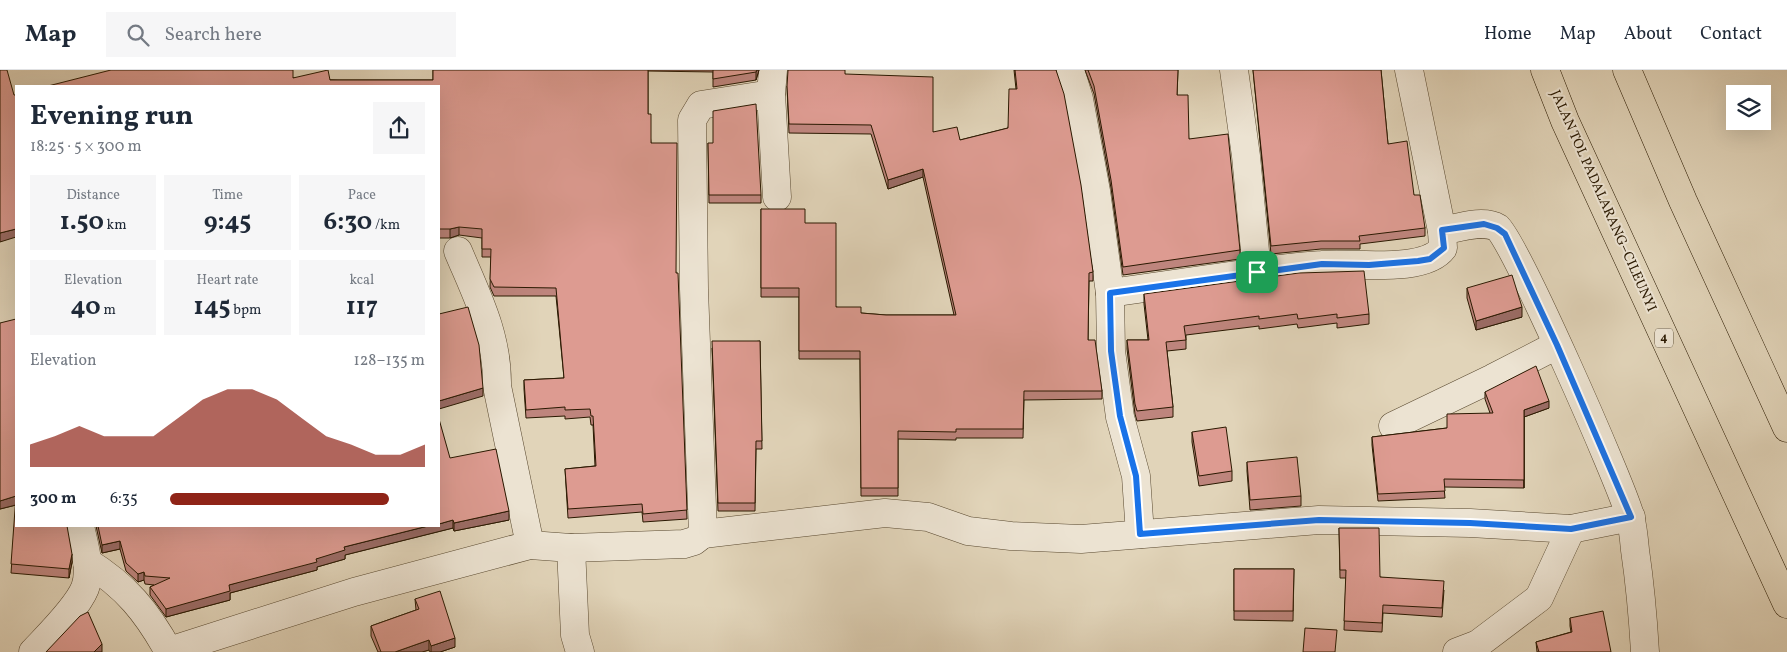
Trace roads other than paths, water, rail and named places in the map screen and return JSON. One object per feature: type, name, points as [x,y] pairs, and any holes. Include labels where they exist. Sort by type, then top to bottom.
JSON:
[{"type":"highway","name":"JALAN TOL PADALARANG–CILEUNYI","points":[[1545,70],[1574,139],[1787,604]]},
{"type":"highway","points":[[1627,70],[1683,202],[1787,428]]},
{"type":"street","points":[[1070,70],[1079,99],[1094,182],[1110,293],[1111,351],[1120,416],[1136,476],[1140,534]]},
{"type":"street","points":[[1234,70],[1246,156],[1257,272]]},
{"type":"street","points":[[1110,293],[1322,264],[1386,264],[1430,259],[1444,248],[1442,230],[1409,70]]},
{"type":"street","points":[[703,534],[694,290],[692,120],[701,105],[772,82],[777,197]]},
{"type":"street","points":[[1442,230],[1484,224],[1497,228],[1505,234],[1557,345],[1631,517],[1640,587],[1645,652]]},
{"type":"street","points":[[458,251],[479,301],[497,360],[497,386],[530,545]]},
{"type":"street","points":[[1393,426],[1557,345]]},
{"type":"street","points":[[87,562],[110,576],[135,599],[169,651],[354,592],[530,545],[571,548],[684,544],[694,541],[703,534],[885,513],[928,517],[968,531],[1010,536],[1081,540],[1319,520],[1470,523],[1571,529],[1631,517]]},
{"type":"street","points":[[33,652],[67,615],[85,588],[87,562],[80,527]]},
{"type":"street","points":[[1457,652],[1478,644],[1539,598],[1571,529]]},
{"type":"street","points":[[571,548],[575,635],[580,652]]}]
